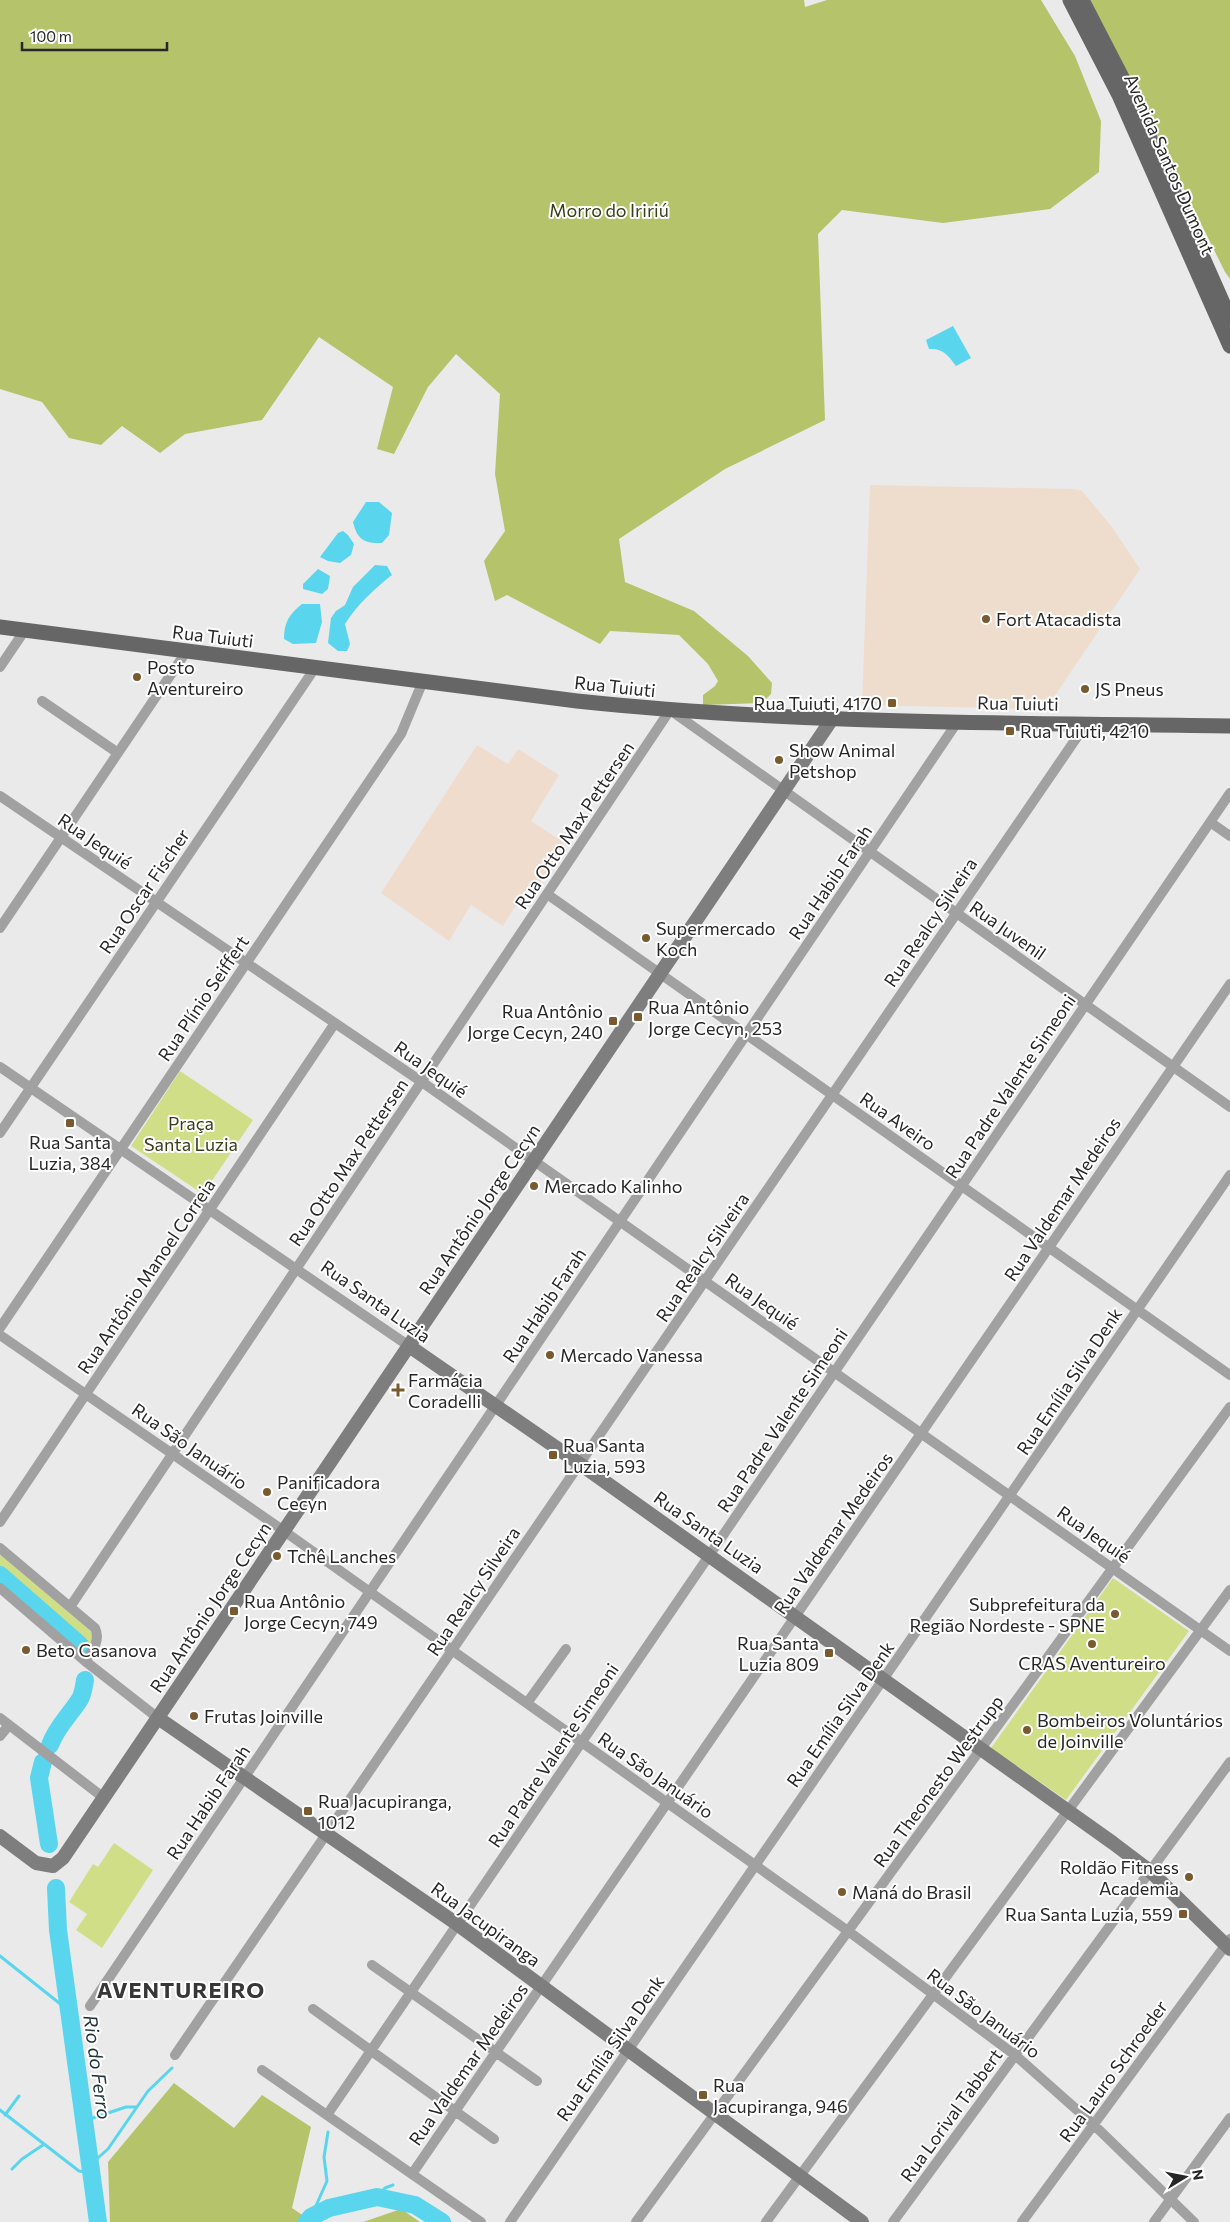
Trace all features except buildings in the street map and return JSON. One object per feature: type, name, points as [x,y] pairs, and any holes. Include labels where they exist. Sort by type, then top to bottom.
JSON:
[{"type":"main road","name":"Avenida Santos Dumont","points":[[1070,0],[1119,96],[1230,346]]},
{"type":"main road","name":"Avenida Santos Dumont","points":[[1082,0],[1130,93],[1230,320]]},
{"type":"main road","name":"Rua Tuiuti","points":[[0,627],[577,702],[670,710],[832,719],[1230,726]]},
{"type":"street","points":[[0,667],[25,630]]},
{"type":"street","points":[[0,928],[186,652]]},
{"type":"street","name":"Rua Oscar Fischer","points":[[0,1133],[316,668]]},
{"type":"street","name":"Rua Plínio Seiffert","points":[[0,1328],[401,734],[423,681]]},
{"type":"street","points":[[42,701],[118,753]]},
{"type":"street","name":"Rua Juvenil","points":[[670,710],[1230,1107]]},
{"type":"street","name":"Rua Otto Max Pettersen","points":[[70,1607],[670,710]]},
{"type":"street","name":"Rua Antônio Jorge Cecyn","points":[[0,1836],[36,1863],[53,1866],[64,1858],[832,719]]},
{"type":"street","name":"Rua Habib Farah","points":[[90,2006],[958,721]]},
{"type":"street","name":"Rua Realcy Silveira","points":[[175,2055],[1086,724]]},
{"type":"street","name":"Rua Padre Valente Simeoni","points":[[327,2115],[1230,793]]},
{"type":"street","name":"Rua Jequié","points":[[0,796],[422,1082],[1230,1651]]},
{"type":"street","points":[[1210,822],[1230,836]]},
{"type":"street","name":"Rua Aveiro","points":[[547,894],[1230,1375]]},
{"type":"street","name":"Rua Valdemar Medeiros","points":[[412,2174],[1230,984]]},
{"type":"street","name":"Rua Antônio Manoel Correia","points":[[0,1522],[335,1023]]},
{"type":"street","name":"Rua Santa Luzia","points":[[0,1066],[580,1464],[1068,1811],[1150,1871],[1229,1944]]},
{"type":"street","name":"Rua Emília Silva Denk","points":[[510,2222],[1230,1175]]},
{"type":"street","name":"Rua São Januário","points":[[0,1335],[284,1531],[848,1931],[933,1994],[1015,2055],[1094,2125],[1194,2222]]},
{"type":"street","name":"Rua Theonesto Westrupp","points":[[636,2222],[1230,1407]]},
{"type":"street","points":[[0,1548],[91,1624],[97,1632],[97,1643],[85,1662]]},
{"type":"street","name":"Rua Jacupiranga","points":[[0,1588],[85,1662],[158,1718],[457,1924],[862,2222]]},
{"type":"street","points":[[766,2222],[1230,1590]]},
{"type":"street","points":[[527,1703],[566,1648]]},
{"type":"street","points":[[0,1718],[104,1798]]},
{"type":"street","points":[[0,1736],[9,1725]]},
{"type":"street","name":"Rua Lorival Tabbert","points":[[893,2222],[1230,1762]]},
{"type":"street","name":"Rua Lauro Schroeder","points":[[1022,2222],[1229,1944]]},
{"type":"street","points":[[372,1965],[537,2081]]},
{"type":"street","points":[[312,2009],[494,2139]]},
{"type":"street","points":[[262,2070],[481,2222]]},
{"type":"street","points":[[1154,2222],[1230,2118]]},
{"type":"shaded area","name":"Fort Atacadista","points":[[870,485],[1074,489],[1082,491],[1112,527],[1140,569],[1046,709],[862,705]]},
{"type":"shaded area","points":[[477,745],[508,764],[518,749],[559,775],[531,821],[565,843],[534,892],[527,888],[503,926],[471,905],[449,941],[381,893]]},
{"type":"green space","name":"Morro do Iririú","points":[[0,0],[804,0],[805,7],[827,0],[1041,0],[1075,56],[1101,121],[1099,172],[1050,209],[943,223],[842,210],[818,234],[825,420],[725,469],[619,539],[625,582],[694,611],[748,656],[772,683],[771,694],[762,703],[703,705],[703,695],[715,686],[718,681],[708,664],[679,635],[610,631],[600,644],[507,595],[495,601],[484,561],[505,531],[495,474],[500,394],[456,354],[428,387],[394,454],[377,449],[393,387],[319,337],[262,420],[185,434],[160,453],[122,426],[101,445],[69,438],[42,402],[0,389]]},
{"type":"green space","points":[[1090,0],[1230,0],[1230,279],[1225,272]]},
{"type":"green space","name":"Praça Santa Luzia","points":[[180,1071],[253,1120],[203,1194],[131,1146]]},
{"type":"green space","points":[[0,1553],[87,1623],[94,1639],[87,1649],[83,1650],[0,1580]]},
{"type":"green space","points":[[1113,1578],[1189,1631],[1066,1800],[991,1748]]},
{"type":"green space","points":[[114,1843],[153,1870],[102,1948],[76,1930],[87,1914],[69,1902],[93,1864],[98,1867]]},
{"type":"green space","points":[[174,2083],[234,2128],[262,2095],[311,2127],[292,2208],[313,2222],[110,2222],[108,2162]]},
{"type":"green space","points":[[401,2209],[420,2222],[363,2222]]},
{"type":"water","points":[[953,326],[971,358],[956,366],[945,353],[929,349],[926,340]]},
{"type":"water","points":[[366,502],[379,502],[392,513],[389,535],[382,543],[370,543],[362,539],[355,528],[353,522]]},
{"type":"water","points":[[343,531],[354,544],[351,555],[340,563],[328,561],[320,557],[338,533]]},
{"type":"water","points":[[375,565],[387,566],[392,575],[366,598],[345,624],[350,644],[347,651],[338,651],[328,643],[331,618],[336,611],[345,605],[353,587]]},
{"type":"water","points":[[318,569],[330,576],[328,589],[322,594],[303,589],[303,584]]},
{"type":"water","points":[[302,604],[320,604],[322,622],[316,643],[293,644],[284,639],[288,619]]},
{"type":"waterway","name":"Rio do Ferro","points":[[0,1575],[80,1645]]},
{"type":"waterway","name":"Rio do Ferro","points":[[50,1745],[60,1726],[80,1699],[85,1680]]},
{"type":"waterway","name":"Rio do Ferro","points":[[43,1762],[39,1778],[49,1844]]},
{"type":"waterway","name":"Rio do Ferro","points":[[56,1888],[58,1930],[98,2222]]},
{"type":"waterway","points":[[0,1956],[68,2010]]},
{"type":"waterway","points":[[91,2164],[108,2149],[148,2091],[172,2068]]},
{"type":"waterway","points":[[5,2115],[19,2096]]},
{"type":"waterway","points":[[84,2121],[126,2107],[136,2107]]},
{"type":"waterway","points":[[0,2110],[79,2171],[92,2173]]},
{"type":"waterway","points":[[311,2217],[327,2181],[324,2157],[328,2132]]},
{"type":"waterway","points":[[12,2169],[22,2159],[43,2145]]},
{"type":"waterway","points":[[377,2197],[385,2188],[393,2185]]},
{"type":"waterway","points":[[307,2222],[311,2217],[329,2208],[377,2197],[415,2205],[442,2222]]},
{"type":"place","name":"Fort Atacadista","points":[[986,619]]},
{"type":"place","name":"Posto Aventureiro","points":[[137,677]]},
{"type":"place","name":"JS Pneus","points":[[1085,689]]},
{"type":"place","name":"Rua Tuiuti, 4170","points":[[892,703]]},
{"type":"place","name":"Rua Tuiuti, 4210","points":[[1010,731]]},
{"type":"place","name":"Show Animal Petshop","points":[[779,760]]},
{"type":"place","name":"Supermercado Koch","points":[[646,938]]},
{"type":"place","name":"Rua Antônio Jorge Cecyn, 253","points":[[638,1017]]},
{"type":"place","name":"Rua Antônio Jorge Cecyn, 240","points":[[613,1021]]},
{"type":"place","name":"Rua Santa Luzia, 384","points":[[70,1123]]},
{"type":"place","name":"Mercado Kalinho","points":[[534,1186]]},
{"type":"place","name":"Mercado Vanessa","points":[[550,1355]]},
{"type":"place","name":"Farmácia Coradelli","points":[[398,1390]]},
{"type":"place","name":"Rua Santa Luzia, 593","points":[[553,1455]]},
{"type":"place","name":"Panificadora Cecyn","points":[[267,1492]]},
{"type":"place","name":"Tchê Lanches","points":[[277,1556]]},
{"type":"place","name":"Rua Antônio Jorge Cecyn, 749","points":[[234,1611]]},
{"type":"place","name":"Subprefeitura da Região Nordeste - SPNE","points":[[1115,1614]]},
{"type":"place","name":"CRAS Aventureiro","points":[[1092,1644]]},
{"type":"place","name":"Beto Casanova","points":[[26,1650]]},
{"type":"place","name":"Rua Santa Luzia 809","points":[[829,1653]]},
{"type":"place","name":"Frutas Joinville","points":[[194,1716]]},
{"type":"place","name":"Bombeiros Voluntários de Joinville","points":[[1027,1730]]},
{"type":"place","name":"Rua Jacupiranga, 1012","points":[[308,1811]]},
{"type":"place","name":"Roldão Fitness Academia","points":[[1189,1877]]},
{"type":"place","name":"Maná do Brasil","points":[[842,1892]]},
{"type":"place","name":"Rua Santa Luzia, 559","points":[[1183,1914]]},
{"type":"place","name":"Rua Jacupiranga, 946","points":[[703,2095]]},
{"type":"district","name":"AVENTUREIRO","points":[[181,1989]]}]
